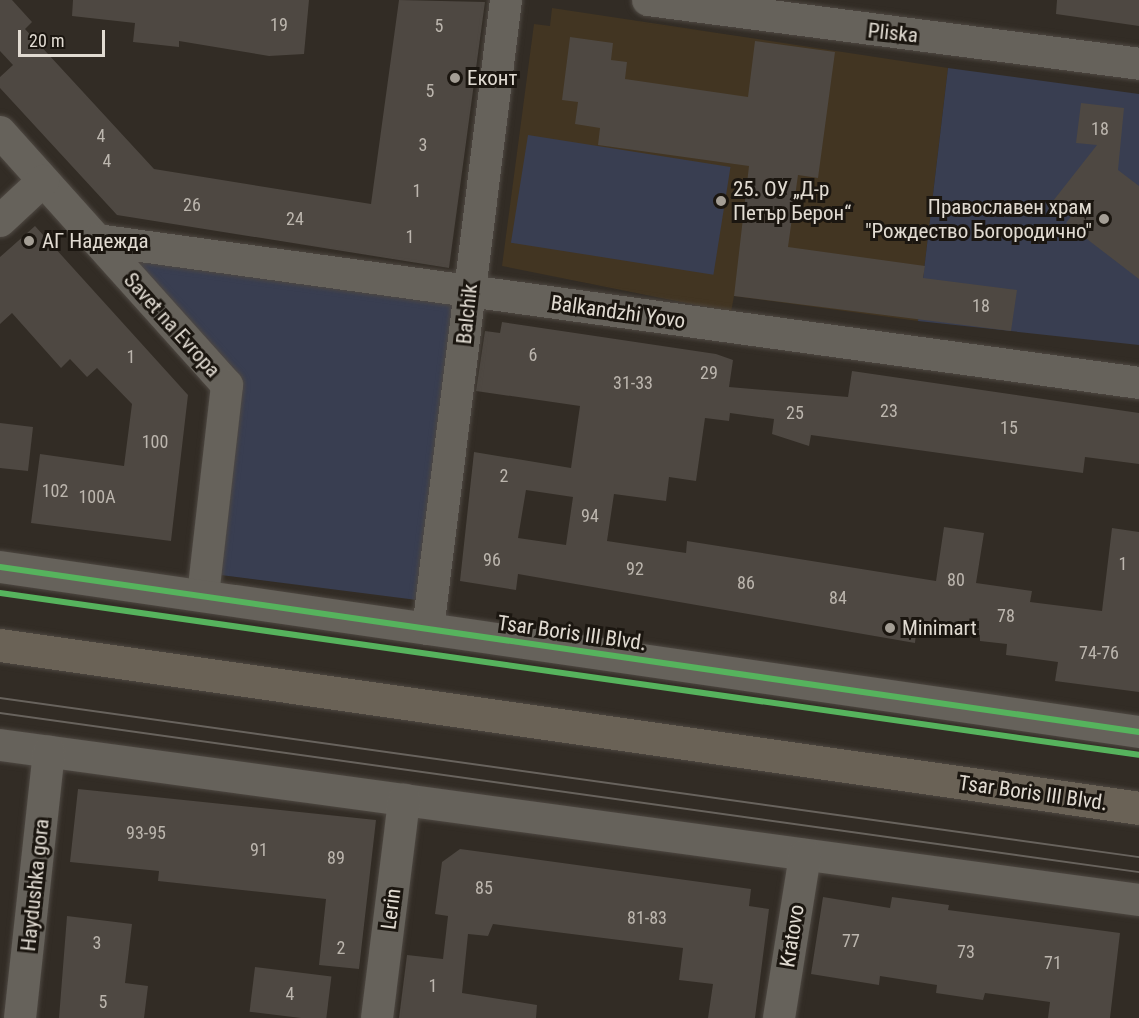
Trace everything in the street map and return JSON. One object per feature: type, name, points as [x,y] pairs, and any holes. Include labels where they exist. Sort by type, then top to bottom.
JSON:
[{"type":"main road","name":"Tsar Boris III Blvd.","points":[[0,645],[1139,808]]},
{"type":"street","name":"Balchik","points":[[428,629],[506,0]]},
{"type":"street","name":"Pliska","points":[[648,0],[1139,64]]},
{"type":"street","name":"Savet na Evropa","points":[[0,132],[227,385],[203,596]]},
{"type":"street","points":[[0,221],[43,181]]},
{"type":"street","name":"Balkandzhi Yovo","points":[[97,240],[1139,383]]},
{"type":"street","name":"Tsar Boris III Blvd.","points":[[0,567],[1139,732]]},
{"type":"street","points":[[0,746],[1139,900]]},
{"type":"street","name":"Haydushka gora","points":[[20,1018],[49,752]]},
{"type":"street","name":"Lerin","points":[[377,1018],[405,800]]},
{"type":"street","name":"Kratovo","points":[[778,1018],[805,855]]},
{"type":"shaded area","name":"25. ОУ „Д-р Петър Берон“","points":[[552,8],[948,68],[918,321],[734,296],[731,312],[502,266],[534,24],[550,26]]},
{"type":"shaded area","points":[[948,68],[1139,94],[1139,345],[918,321]]},
{"type":"shaded area","points":[[528,135],[730,167],[713,275],[511,243]]},
{"type":"shaded area","points":[[128,257],[456,300],[417,600],[213,574],[237,381]]},
{"type":"building","points":[[0,0],[12,0],[32,22],[25,29],[154,169],[371,204],[399,0],[485,2],[449,268],[117,215],[0,88],[0,77],[13,65],[0,51]]},
{"type":"building","points":[[73,0],[309,0],[304,54],[269,56],[179,41],[179,47],[133,42],[135,23],[72,16]]},
{"type":"building","points":[[1057,0],[1139,0],[1139,26],[1056,14]]},
{"type":"building","points":[[570,37],[613,43],[611,60],[627,62],[625,79],[748,97],[755,41],[835,52],[818,178],[798,175],[788,247],[925,266],[923,278],[1017,290],[1011,331],[734,296],[749,166],[598,145],[600,128],[575,124],[578,102],[562,100]]},
{"type":"building","name":"Православен храм \"Рождество Богородично\"","points":[[1081,103],[1124,108],[1118,170],[1139,186],[1139,279],[1066,223],[1072,215],[1053,201],[1097,145],[1076,143]]},
{"type":"building","points":[[35,226],[188,395],[171,541],[31,523],[40,454],[124,466],[132,404],[97,368],[87,377],[70,359],[61,368],[12,313],[0,324],[0,257]]},
{"type":"building","points":[[502,322],[716,354],[733,360],[729,387],[848,397],[852,371],[1139,413],[1139,464],[1085,457],[1083,473],[811,435],[809,446],[772,434],[774,419],[730,413],[729,421],[705,418],[696,481],[669,477],[666,501],[614,494],[607,541],[686,553],[687,541],[936,581],[944,527],[984,533],[976,583],[1032,591],[1030,602],[1102,611],[1112,528],[1139,532],[1139,692],[1055,681],[1058,662],[1006,655],[1007,644],[980,641],[980,635],[917,625],[915,643],[518,574],[516,590],[460,581],[474,452],[571,468],[580,406],[476,391],[485,331],[500,333]],"holes":[[[526,490],[573,497],[566,545],[518,538]]]},
{"type":"building","points":[[0,423],[33,427],[28,471],[0,468]]},
{"type":"building","points":[[78,789],[376,820],[359,969],[319,965],[326,899],[158,881],[159,871],[70,862]]},
{"type":"building","points":[[460,849],[751,889],[749,906],[769,909],[755,1018],[708,1018],[713,984],[679,980],[683,948],[493,924],[488,936],[468,934],[462,993],[537,1005],[536,1018],[399,1018],[407,955],[443,959],[448,916],[435,914],[442,862]]},
{"type":"building","points":[[823,897],[890,908],[892,897],[949,905],[948,910],[1120,933],[1110,1018],[1048,1018],[1050,1002],[985,993],[983,1000],[936,993],[937,985],[880,976],[879,985],[811,974]]},
{"type":"building","points":[[67,916],[132,924],[125,983],[148,986],[144,1018],[59,1018]]},
{"type":"building","points":[[255,967],[331,976],[326,1018],[301,1018],[250,1012]]},
{"type":"tram line","points":[[0,698],[1139,857]]},
{"type":"tram line","points":[[0,713],[1139,872]]},
{"type":"cycle path","points":[[0,567],[1139,732]]},
{"type":"cycle path","points":[[0,593],[1139,755]]},
{"type":"place","name":"Еконт","points":[[455,78]]},
{"type":"place","name":"25. ОУ „Д-р Петър Берон“","points":[[721,201]]},
{"type":"place","name":"Православен храм \"Рождество Богородично\"","points":[[1104,219]]},
{"type":"place","name":"АГ Надежда","points":[[29,241]]},
{"type":"place","name":"Minimart","points":[[890,628]]}]
